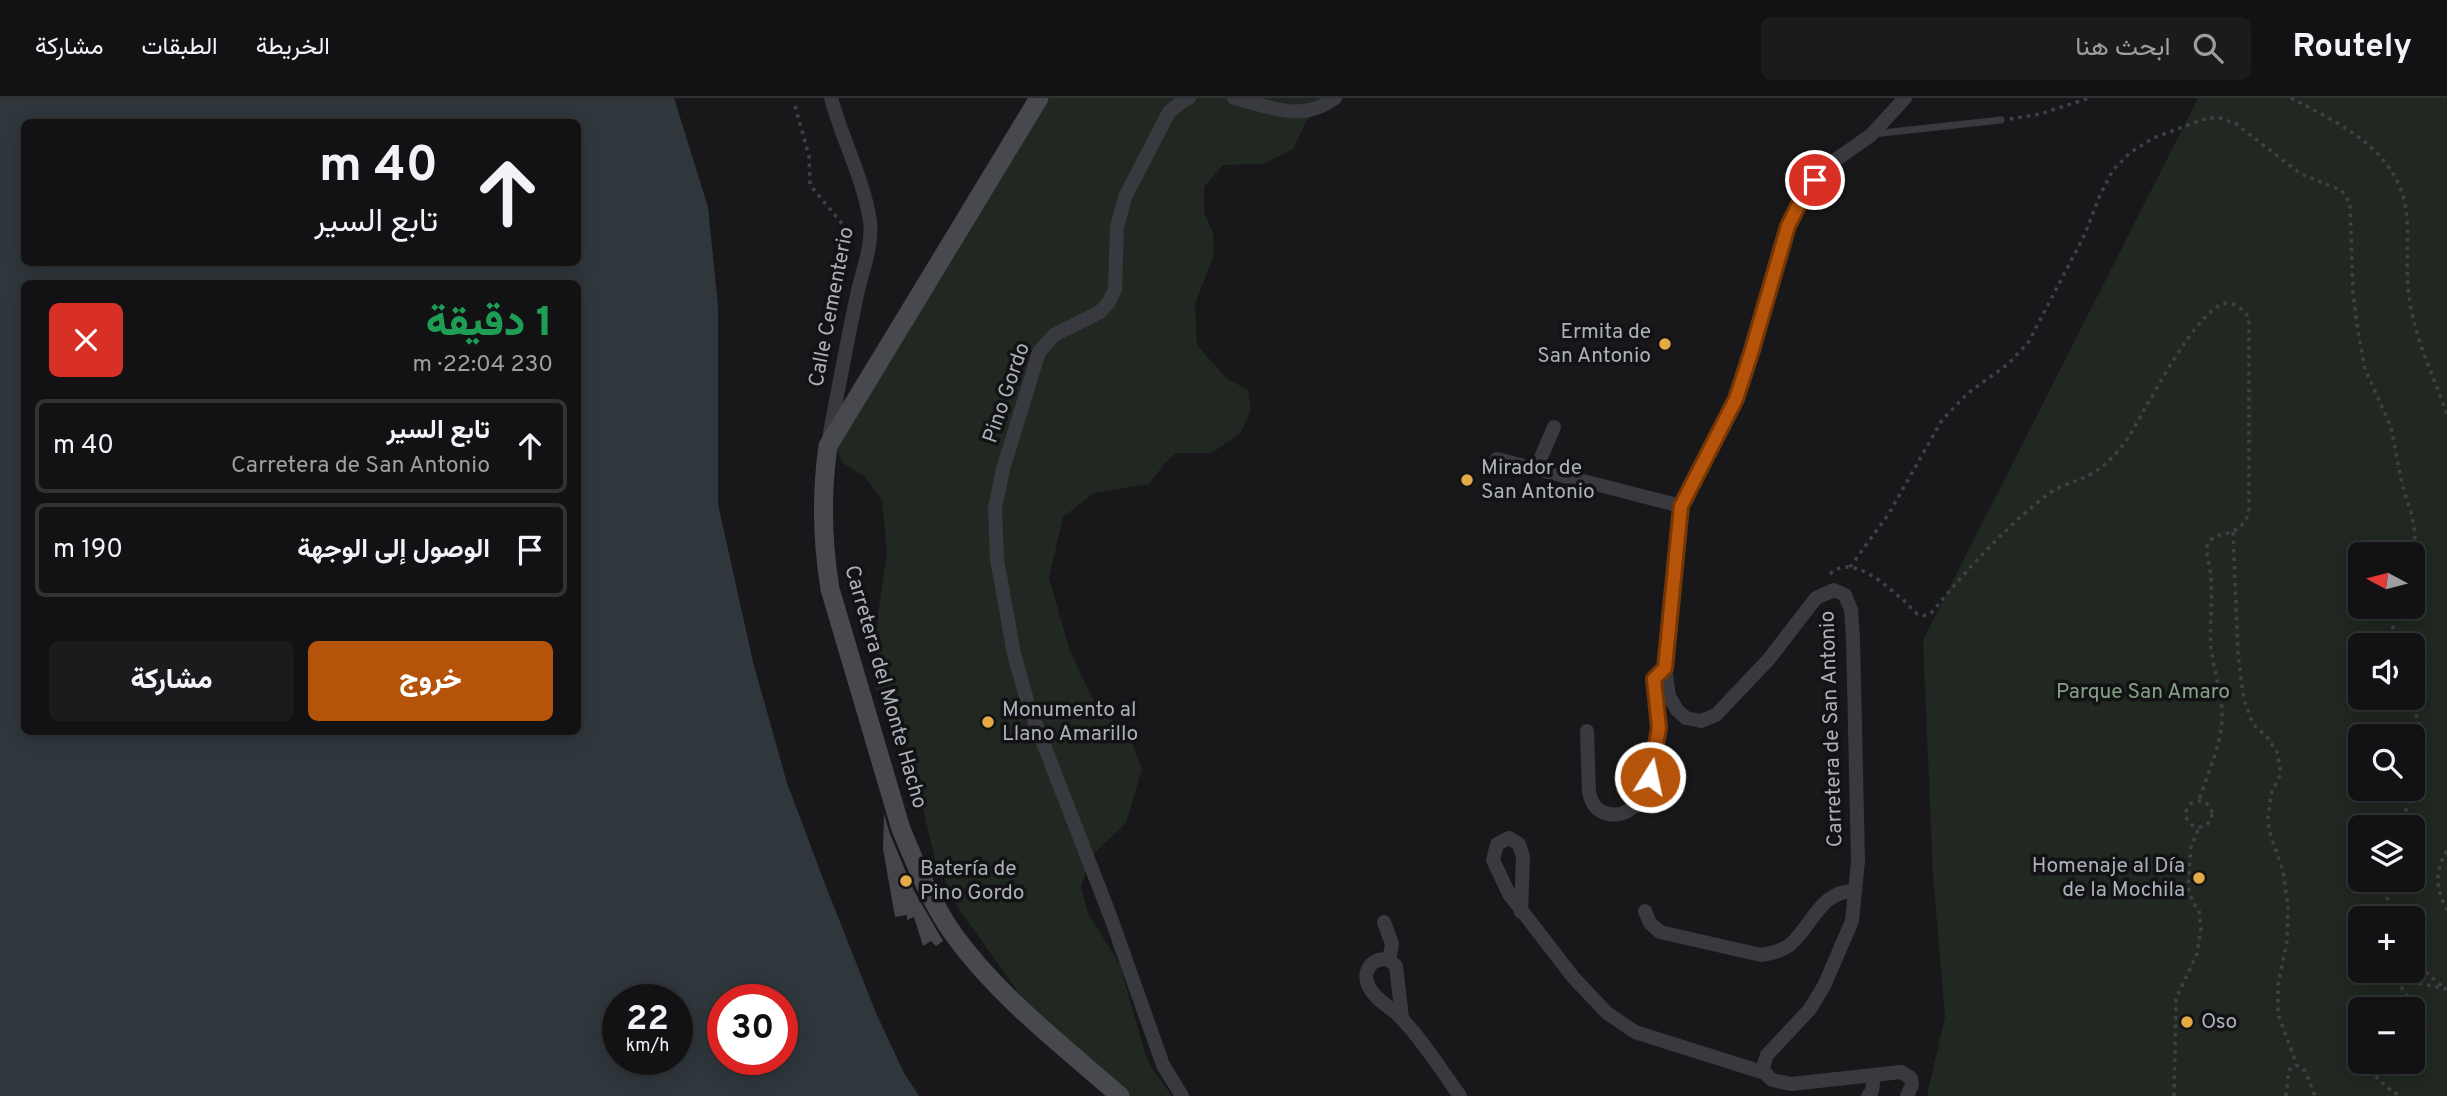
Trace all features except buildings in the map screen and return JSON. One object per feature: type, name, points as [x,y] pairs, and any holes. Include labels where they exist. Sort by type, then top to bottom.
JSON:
[{"type":"main road","name":"Carretera del Monte Hacho","points":[[1039,98],[828,446],[822,482],[821,518],[831,589],[901,829],[915,863],[953,933],[993,982],[1120,1096]]},
{"type":"street","name":"Calle Cementerio","points":[[828,446],[868,253],[870,225],[866,196],[831,98]]},
{"type":"street","name":"Pino Gordo","points":[[1182,1096],[1163,1065],[1111,918],[1028,704],[1014,654],[997,559],[995,508],[1003,469],[1039,352],[1054,335],[1100,312],[1109,302],[1115,289],[1117,227],[1125,197],[1169,112],[1189,98]]},
{"type":"street","points":[[1234,98],[1296,112],[1311,111],[1335,98]]},
{"type":"street","name":"Carretera de San Antonio","points":[[1765,1073],[1763,1067],[1767,1055],[1810,1009],[1824,986],[1852,921],[1858,861],[1853,638],[1850,610],[1845,595],[1834,590],[1816,598],[1769,659],[1716,715],[1693,720],[1677,710],[1669,696],[1665,668],[1681,506],[1736,399],[1779,251],[1800,202],[1815,180],[1834,162],[1871,135],[1905,98]]},
{"type":"street","points":[[1536,469],[1554,427]]},
{"type":"street","points":[[1497,459],[1681,506]]},
{"type":"street","points":[[1587,731],[1591,802],[1606,814],[1625,811],[1639,801],[1648,786],[1659,728],[1654,679],[1665,668]]},
{"type":"street","points":[[1645,911],[1650,923],[1660,932],[1761,955],[1777,952],[1791,943],[1831,897],[1846,890],[1855,891]]},
{"type":"street","points":[[1521,912],[1579,985],[1619,1023],[1654,1040],[1765,1073],[1772,1080],[1791,1084],[1901,1072],[1907,1074],[1912,1085],[1907,1096]]},
{"type":"street","points":[[1384,922],[1392,944],[1388,960]]},
{"type":"street","points":[[1402,1018],[1396,966],[1388,960],[1377,960],[1371,964],[1367,985],[1379,1000],[1402,1018],[1460,1096]]},
{"type":"street","points":[[1868,1096],[1874,1076]]},
{"type":"lane","points":[[1871,135],[2001,120]]},
{"type":"path","points":[[2001,120],[2040,114],[2090,98]]},
{"type":"path","points":[[2291,98],[2349,128],[2371,144],[2388,165],[2400,189],[2407,215],[2406,274],[2410,306],[2447,414]]},
{"type":"path","points":[[794,106],[810,156],[810,185],[843,225],[851,265]]},
{"type":"path","points":[[1850,567],[1894,506],[1942,421],[1968,393],[2008,364],[2038,329],[2113,170],[2131,152],[2152,138],[2217,117],[2236,124],[2301,174],[2341,190],[2350,203],[2352,267],[2358,331],[2365,369],[2390,427],[2416,533],[2415,542]]},
{"type":"path","points":[[1825,579],[1835,570],[1856,567],[1905,602],[1917,614],[1924,616],[1931,613],[1987,549],[2030,508],[2051,492],[2088,476],[2118,452],[2177,355],[2215,307],[2228,303],[2241,307],[2249,318],[2249,512],[2241,528],[2216,535],[2207,547],[2212,582],[2211,646],[2222,711],[2221,733],[2199,800]]},
{"type":"path","points":[[2233,532],[2238,655],[2244,700],[2253,724],[2267,737],[2277,752],[2280,767],[2280,775],[2271,794],[2268,817],[2272,842],[2283,871],[2288,907],[2287,941],[2277,999],[2282,1027],[2297,1065],[2305,1071],[2315,1096]]},
{"type":"path","points":[[2174,1096],[2176,999],[2197,954],[2201,928],[2199,910],[2193,903],[2188,887],[2189,857],[2199,828],[2210,822],[2212,814],[2210,806],[2199,800],[2191,803],[2185,814],[2188,822],[2199,828]]},
{"type":"path","points":[[2447,851],[2441,861],[2437,879],[2440,897],[2447,910]]},
{"type":"path","points":[[2425,973],[2446,989]]},
{"type":"path","points":[[2408,997],[2399,979],[2405,976],[2417,983],[2446,989]]},
{"type":"path","points":[[2286,1096],[2289,1070],[2297,1065]]},
{"type":"path","points":[[2373,1074],[2400,1096]]},
{"type":"green space","points":[[1030,98],[1339,98],[1307,120],[1293,149],[1263,164],[1223,165],[1204,187],[1204,212],[1213,233],[1214,255],[1195,304],[1197,345],[1226,378],[1248,390],[1251,410],[1241,432],[1212,453],[1176,453],[1149,484],[1094,493],[1063,517],[1049,578],[1070,651],[1096,706],[1129,735],[1142,769],[1126,823],[1090,857],[1081,887],[1088,913],[1120,965],[1145,1053],[1153,1070],[1172,1096],[1116,1096],[1028,1006],[957,906],[935,860],[921,799],[889,713],[878,695],[872,677],[887,553],[882,500],[865,477],[843,463],[835,446],[840,413],[851,389]]},
{"type":"green space","name":"Parque San Amaro","points":[[2198,98],[2447,98],[2447,1096],[1927,1096],[1945,1017],[1933,875],[1923,640]]},
{"type":"shaded area","points":[[0,98],[674,98],[708,207],[718,306],[718,504],[753,662],[787,783],[876,1013],[904,1073],[919,1096],[0,1096]]},
{"type":"place","name":"Ermita de San Antonio","points":[[1665,344]]},
{"type":"place","name":"Mirador de San Antonio","points":[[1467,480]]},
{"type":"place","name":"Monumento al Llano Amarillo","points":[[988,722]]},
{"type":"place","name":"Homenaje al Día de la Mochila","points":[[2199,878]]},
{"type":"place","name":"Batería de Pino Gordo","points":[[906,881]]},
{"type":"place","name":"Oso","points":[[2187,1022]]},
{"type":"route","points":[[1650,777],[1659,728],[1654,679],[1665,668],[1681,506],[1736,399],[1788,226],[1815,180]]}]
